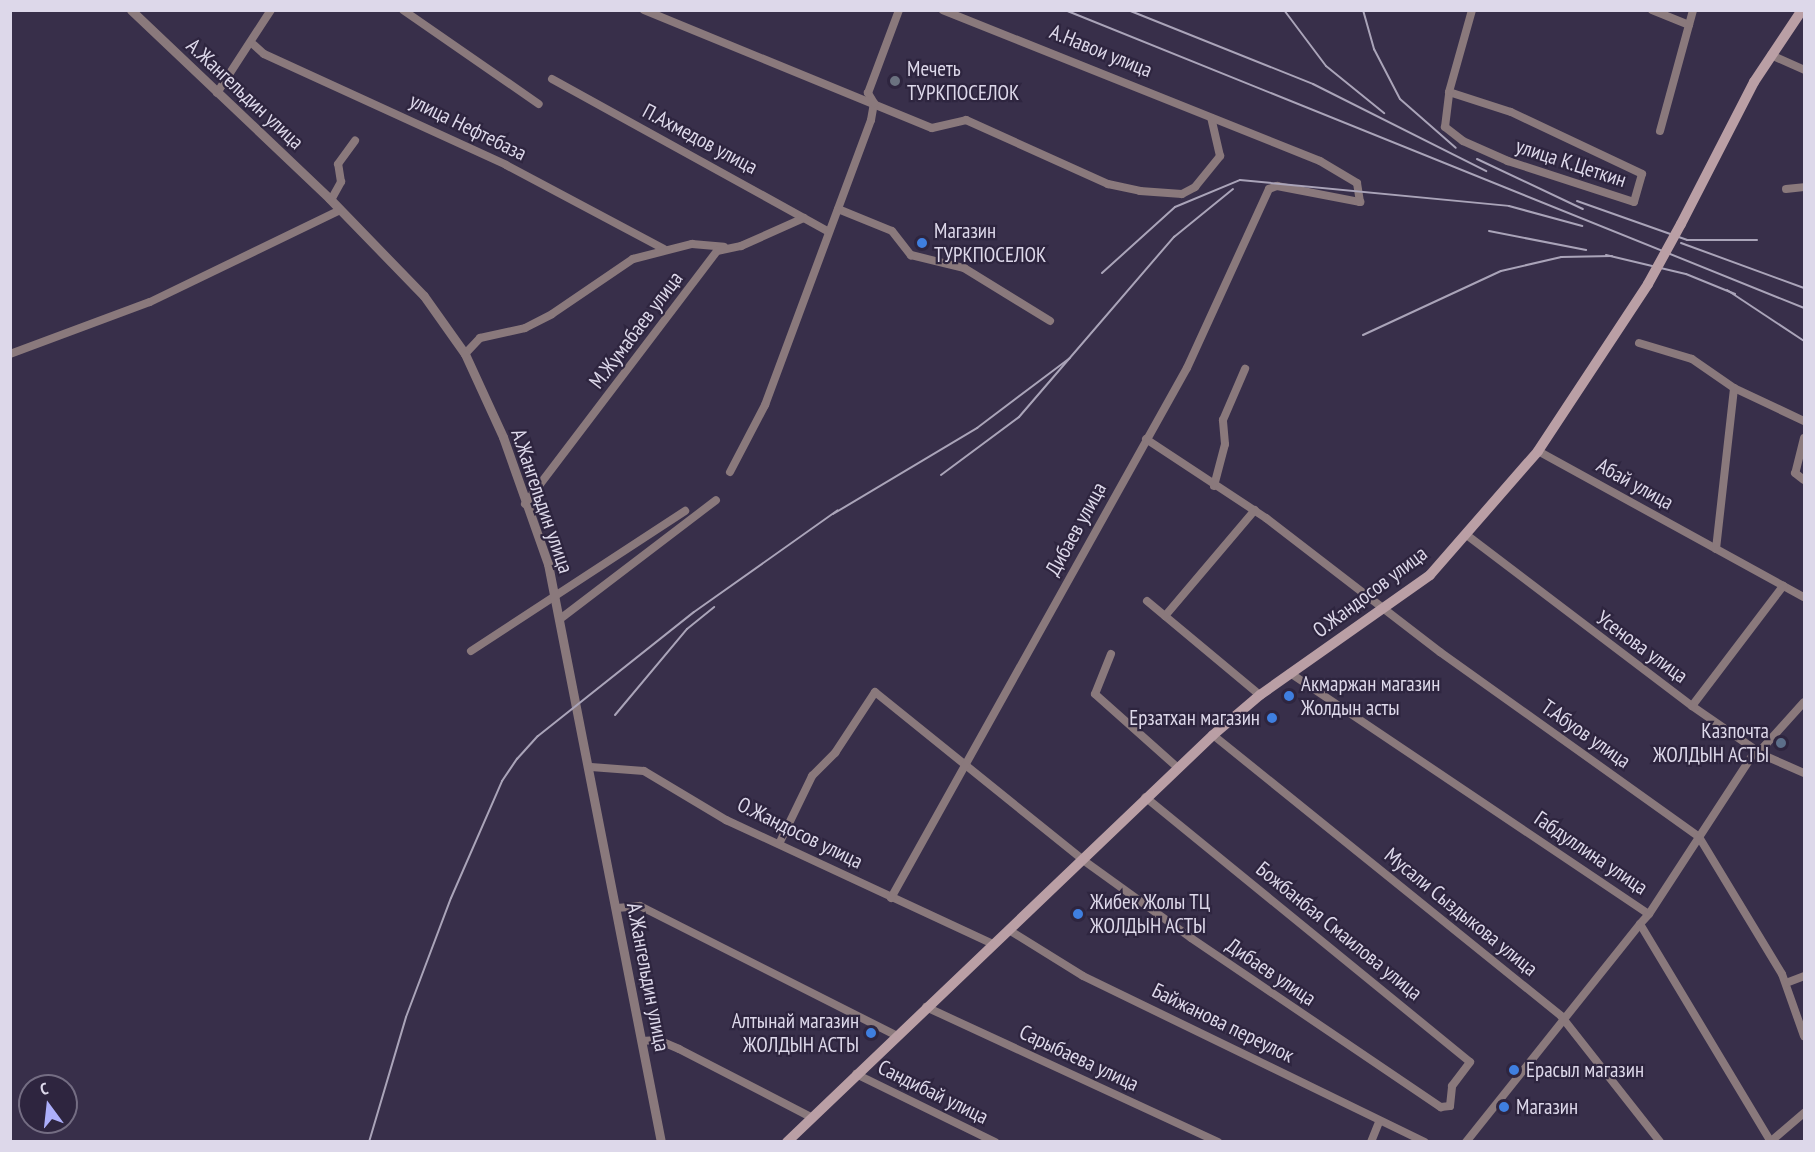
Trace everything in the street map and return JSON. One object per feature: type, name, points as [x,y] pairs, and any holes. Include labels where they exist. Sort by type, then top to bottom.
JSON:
[{"type":"main road","name":"О.Жандосов улица","points":[[787,1142],[926,1007],[1083,860],[1145,797],[1260,694],[1386,609],[1468,537],[1538,451],[1648,284],[1754,82],[1802,10]]},
{"type":"street","name":"А.Жангельдин улица","points":[[131,10],[331,200],[424,297],[465,354],[503,437],[555,598],[591,767],[616,908],[662,1140]]},
{"type":"street","points":[[217,93],[254,45],[272,10]]},
{"type":"street","points":[[403,10],[539,104]]},
{"type":"street","points":[[644,10],[932,128],[966,120],[1108,184],[1182,194],[1195,187],[1220,156],[1211,118]]},
{"type":"street","points":[[730,472],[765,405],[838,209],[874,103],[868,93],[899,10]]},
{"type":"street","name":"А.Навои улица","points":[[942,10],[1320,161],[1360,188],[1360,202],[1277,186],[1262,201]]},
{"type":"street","points":[[1449,92],[1472,10]]},
{"type":"street","points":[[1652,10],[1689,25]]},
{"type":"street","points":[[1660,130],[1693,10]]},
{"type":"street","name":"улица Нефтебаза","points":[[254,45],[264,54],[506,165],[664,249]]},
{"type":"street","points":[[1771,55],[1804,70]]},
{"type":"street","name":"П.Ахмедов улица","points":[[552,79],[829,232]]},
{"type":"street","name":"улица К.Цеткин","points":[[1449,92],[1511,111],[1642,174],[1634,202],[1571,184],[1462,141],[1445,127],[1449,92]]},
{"type":"street","points":[[331,200],[341,182],[338,164],[355,141]]},
{"type":"street","points":[[1786,189],[1804,187]]},
{"type":"street","name":"Дибаев улица","points":[[891,898],[1187,368],[1262,201]]},
{"type":"street","points":[[838,209],[892,231],[911,255],[964,268],[1050,321]]},
{"type":"street","points":[[10,354],[150,302],[340,210]]},
{"type":"street","points":[[465,354],[480,338],[525,328],[633,259],[664,249],[692,244],[741,246],[804,218]]},
{"type":"street","name":"М.Жумабаев улица","points":[[525,504],[725,247]]},
{"type":"street","points":[[1639,343],[1692,359],[1734,388],[1804,422]]},
{"type":"street","points":[[1214,486],[1225,444],[1223,420],[1245,369]]},
{"type":"street","points":[[1716,549],[1734,388]]},
{"type":"street","points":[[1804,438],[1795,473],[1804,480]]},
{"type":"street","points":[[1146,439],[1214,486],[1255,510],[1386,609]]},
{"type":"street","name":"Абай улица","points":[[1538,451],[1804,597]]},
{"type":"street","points":[[560,619],[716,500]]},
{"type":"street","points":[[1165,616],[1255,510]]},
{"type":"street","points":[[471,651],[685,511]]},
{"type":"street","name":"Усенова улица","points":[[1468,537],[1692,706],[1757,751],[1804,773]]},
{"type":"street","points":[[1692,706],[1784,586]]},
{"type":"street","points":[[1147,601],[1260,694]]},
{"type":"street","name":"Т.Абуов улица","points":[[1386,609],[1699,837],[1786,983],[1804,1036]]},
{"type":"street","points":[[1111,654],[1095,694],[1099,700],[1178,768]]},
{"type":"street","name":"Габдуллина улица","points":[[1290,673],[1649,914],[1640,924],[1771,1141]]},
{"type":"street","name":"Дибаев улица","points":[[778,844],[812,776],[835,753],[875,692],[968,762],[1083,860],[1299,1012],[1442,1107],[1450,1106]]},
{"type":"street","points":[[1649,914],[1757,751],[1804,702]]},
{"type":"street","name":"Мусали Сыздыкова улица","points":[[1214,735],[1561,1016],[1660,1142]]},
{"type":"street","name":"О.Жандосов улица","points":[[591,767],[644,771],[778,844],[993,944]]},
{"type":"street","name":"Божбанбая Смаилова улица","points":[[1145,797],[1470,1062],[1452,1086],[1450,1106]]},
{"type":"street","points":[[616,908],[640,906],[897,1036]]},
{"type":"street","points":[[1466,1142],[1561,1016],[1640,924]]},
{"type":"street","name":"Байжанова переулок","points":[[1009,930],[1083,976],[1379,1122],[1425,1142]]},
{"type":"street","points":[[1786,983],[1804,976]]},
{"type":"street","name":"Сарыбаева улица","points":[[926,1007],[1218,1142]]},
{"type":"street","points":[[642,1041],[658,1040],[680,1049],[811,1117]]},
{"type":"street","name":"Сандибай улица","points":[[856,1074],[995,1142]]},
{"type":"street","points":[[1771,1141],[1804,1113]]},
{"type":"street","points":[[1371,1142],[1379,1122]]},
{"type":"railway","points":[[1065,10],[1804,308]]},
{"type":"railway","points":[[1128,10],[1313,84],[1486,171]]},
{"type":"railway","points":[[1284,10],[1326,66],[1384,113]]},
{"type":"railway","points":[[1363,10],[1374,49],[1400,99],[1456,148]]},
{"type":"railway","points":[[1477,159],[1583,209]]},
{"type":"railway","points":[[1102,273],[1175,207],[1240,180],[1509,206],[1582,226]]},
{"type":"railway","points":[[941,475],[1019,417],[1174,237],[1233,189]]},
{"type":"railway","points":[[1577,201],[1687,240],[1757,240]]},
{"type":"railway","points":[[1489,231],[1586,250]]},
{"type":"railway","points":[[1681,243],[1804,288]]},
{"type":"railway","points":[[1606,255],[1686,274],[1735,294]]},
{"type":"railway","points":[[1363,335],[1501,271],[1561,257],[1612,256]]},
{"type":"railway","points":[[1727,290],[1804,341]]},
{"type":"railway","points":[[833,514],[977,428],[1070,358]]},
{"type":"railway","points":[[369,1142],[406,1017],[451,898],[502,781],[517,759],[538,736],[694,612],[838,510]]},
{"type":"railway","points":[[615,715],[687,629],[714,607]]},
{"type":"place","name":"Мечеть ТУРКПОСЕЛОК","points":[[895,81]]},
{"type":"place","name":"Магазин ТУРКПОСЕЛОК","points":[[922,243]]},
{"type":"place","name":"Акмаржан магазин Жолдын асты","points":[[1289,696]]},
{"type":"place","name":"Ерзатхан магазин","points":[[1272,718]]},
{"type":"place","name":"Казпочта ЖОЛДЫН АСТЫ","points":[[1781,743]]},
{"type":"place","name":"Жибек Жолы ТЦ ЖОЛДЫН АСТЫ","points":[[1078,914]]},
{"type":"place","name":"Алтынай магазин ЖОЛДЫН АСТЫ","points":[[871,1033]]},
{"type":"place","name":"Ерасыл магазин","points":[[1514,1070]]},
{"type":"place","name":"Магазин","points":[[1504,1107]]}]
